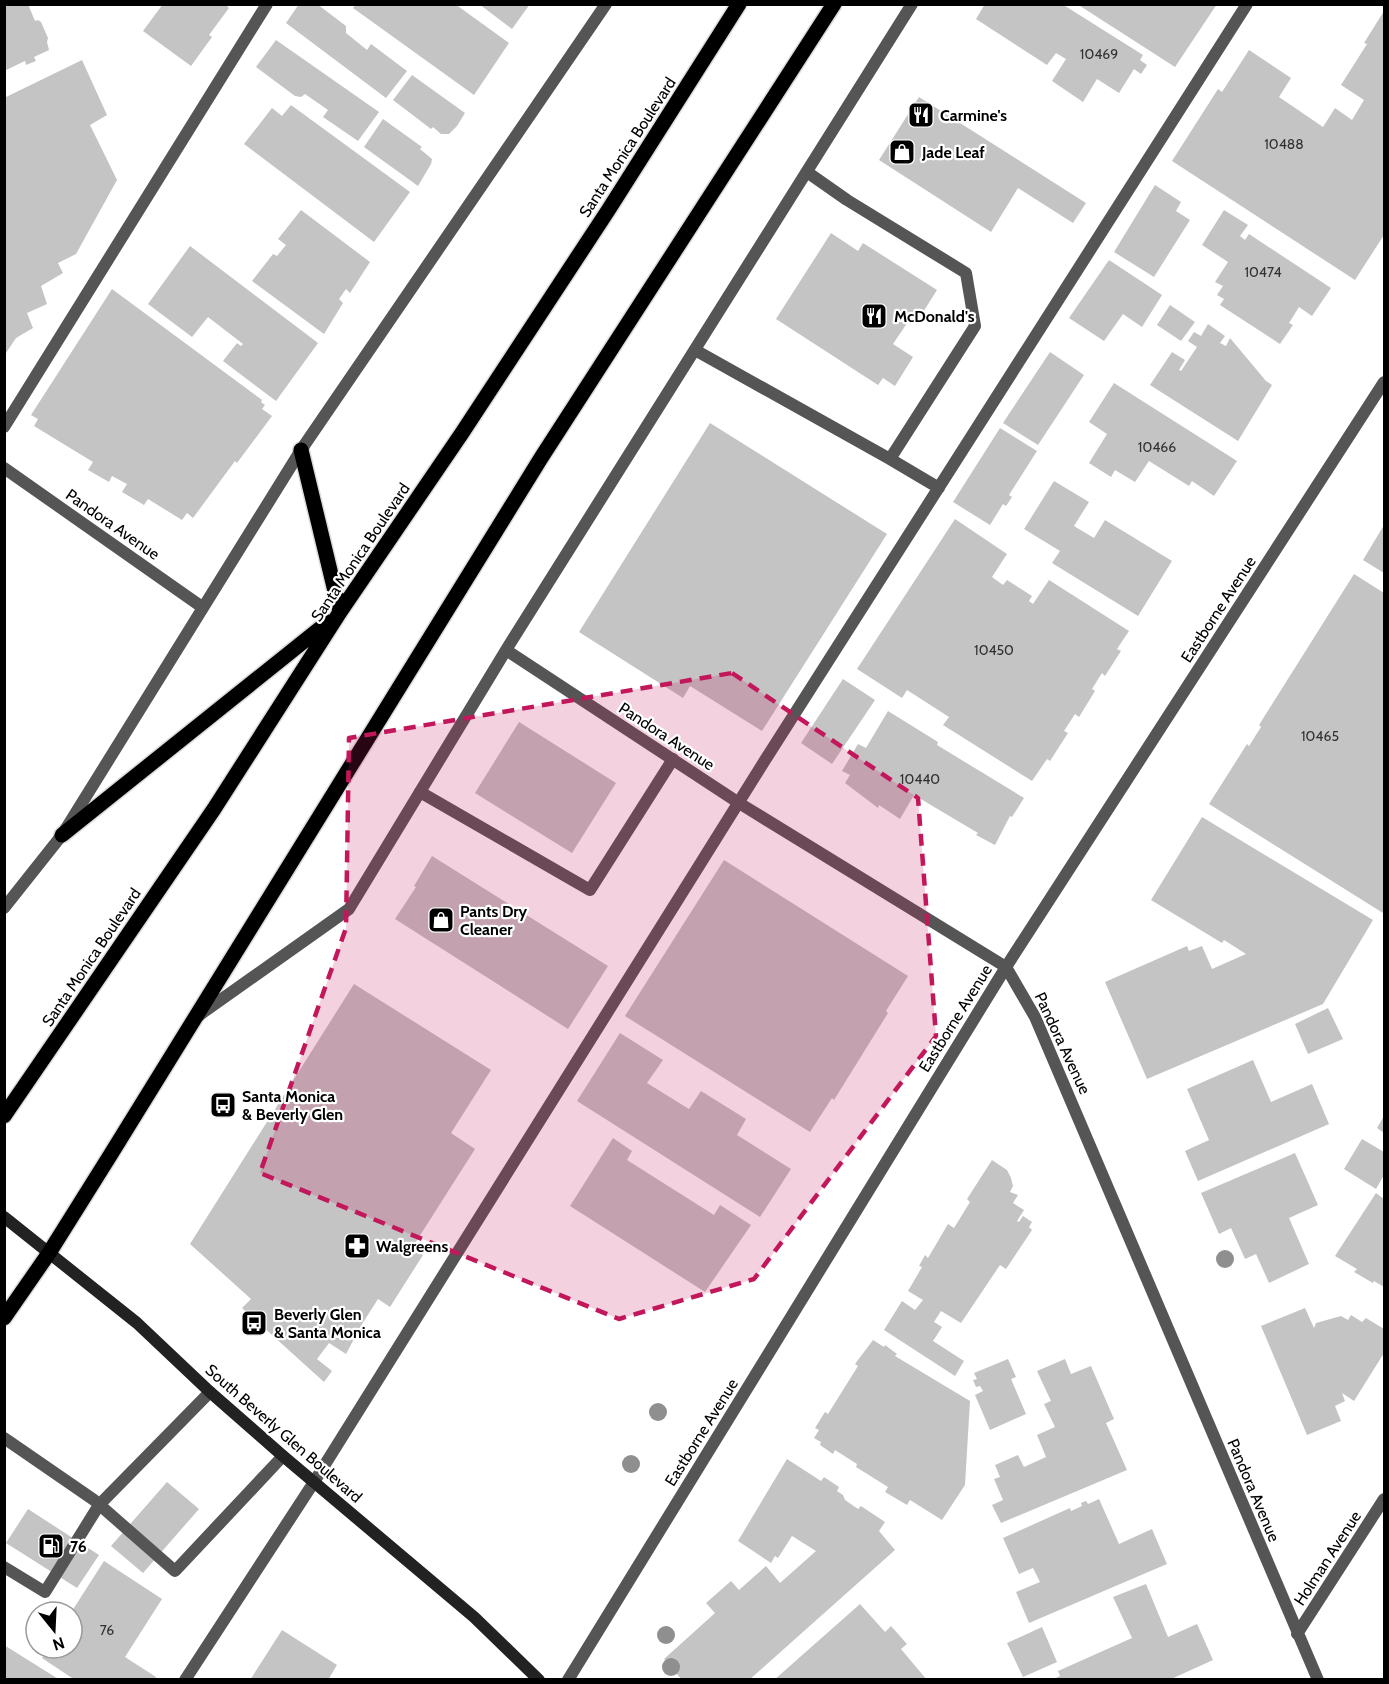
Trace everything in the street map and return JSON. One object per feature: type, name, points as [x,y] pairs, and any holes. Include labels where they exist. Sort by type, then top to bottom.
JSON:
[{"type":"main road","name":"Santa Monica Boulevard","points":[[4,1116],[214,809],[340,612],[469,423],[609,209],[739,4]]},
{"type":"main road","points":[[4,1318],[49,1253],[541,458],[834,4]]},
{"type":"main road","points":[[62,835],[340,612],[301,450]]},
{"type":"main road","name":"South Beverly Glen Boulevard","points":[[4,1217],[136,1323],[283,1456],[474,1617],[538,1680]]},
{"type":"street","points":[[4,427],[267,4]]},
{"type":"street","points":[[4,908],[62,835],[301,450],[606,4]]},
{"type":"street","points":[[195,1018],[349,909],[506,650],[912,4]]},
{"type":"street","points":[[185,1680],[314,1482],[739,803],[1247,4]]},
{"type":"street","points":[[807,172],[847,200],[966,273],[975,326],[890,459]]},
{"type":"street","points":[[695,350],[939,488]]},
{"type":"street","name":"Eastborne Avenue","points":[[568,1680],[1006,967],[1384,382]]},
{"type":"street","name":"Pandora Avenue","points":[[4,468],[202,607]]},
{"type":"street","name":"Pandora Avenue","points":[[506,650],[739,803],[1006,967],[1035,1017],[1318,1680]]},
{"type":"street","points":[[420,792],[590,890],[673,759]]},
{"type":"street","points":[[4,1567],[45,1592],[99,1505],[210,1392]]},
{"type":"street","points":[[4,1438],[99,1505],[175,1571],[283,1456]]},
{"type":"street","name":"Holman Avenue","points":[[1297,1634],[1384,1499]]},
{"type":"highlighted area","points":[[732,673],[918,798],[936,1036],[754,1279],[619,1319],[260,1173],[346,928],[349,738]]},
{"type":"building","points":[[4,4],[28,4],[35,21],[41,22],[48,38],[49,50],[34,57],[36,61],[26,65],[25,61],[4,71]]},
{"type":"building","points":[[163,4],[225,4],[229,8],[209,35],[212,37],[191,66],[143,31]]},
{"type":"building","points":[[299,4],[317,4],[346,26],[346,33],[367,50],[371,44],[407,71],[386,98],[286,23]]},
{"type":"building","points":[[356,4],[455,4],[509,43],[474,95],[353,8]]},
{"type":"building","points":[[479,4],[530,4],[512,29]]},
{"type":"building","points":[[985,4],[1062,4],[1143,55],[1140,60],[1147,65],[1141,74],[1134,69],[1119,93],[1097,79],[1083,102],[1052,81],[1066,59],[1056,53],[1047,65],[976,19]]},
{"type":"building","points":[[1077,4],[1217,4],[1175,67]]},
{"type":"building","points":[[1384,11],[1384,235],[1355,280],[1172,161],[1218,89],[1222,92],[1249,50],[1291,78],[1279,97],[1323,127],[1335,108],[1352,120],[1364,100],[1341,85],[1367,44],[1364,43]]},
{"type":"building","points":[[276,40],[379,112],[358,141],[323,117],[328,110],[305,94],[301,97],[295,96],[256,67]]},
{"type":"building","points":[[82,60],[107,115],[90,125],[117,180],[76,254],[58,263],[63,273],[41,286],[47,304],[27,313],[33,328],[16,338],[4,356],[4,98]]},
{"type":"building","points":[[412,75],[465,113],[449,134],[441,134],[433,127],[431,129],[393,100]]},
{"type":"building","points":[[919,97],[1086,203],[1073,223],[1018,188],[991,232],[879,160]]},
{"type":"building","points":[[291,105],[410,192],[374,242],[244,144],[272,108],[282,116]]},
{"type":"building","points":[[383,119],[422,147],[420,149],[432,159],[418,186],[364,147]]},
{"type":"building","points":[[1155,185],[1181,202],[1176,211],[1190,220],[1154,277],[1114,252]]},
{"type":"building","points":[[301,210],[370,262],[350,293],[346,289],[339,299],[343,303],[324,334],[252,281],[273,254],[277,256],[286,245],[278,239]]},
{"type":"building","points":[[1224,210],[1248,225],[1240,236],[1245,240],[1249,234],[1331,288],[1312,316],[1299,307],[1289,323],[1293,325],[1280,344],[1220,305],[1224,299],[1217,295],[1223,286],[1215,282],[1228,262],[1202,245]]},
{"type":"building","points":[[831,233],[858,251],[863,243],[937,290],[920,317],[914,313],[893,344],[913,357],[895,386],[883,378],[878,385],[776,319]]},
{"type":"building","points":[[190,246],[318,343],[276,401],[223,361],[237,343],[241,346],[243,344],[208,317],[192,337],[148,304]]},
{"type":"building","points":[[1109,260],[1162,295],[1142,327],[1123,314],[1104,341],[1069,318]]},
{"type":"building","points":[[112,289],[262,400],[261,402],[265,405],[262,409],[272,416],[193,518],[187,513],[182,520],[148,499],[144,505],[122,492],[127,484],[112,476],[109,482],[88,470],[93,462],[34,426],[38,419],[31,415]]},
{"type":"building","points":[[1170,305],[1195,322],[1181,341],[1157,325]]},
{"type":"building","points":[[1208,324],[1225,336],[1220,343],[1226,346],[1230,338],[1266,381],[1272,385],[1238,441],[1150,385],[1172,352],[1185,360],[1179,370],[1181,371],[1197,347],[1188,341],[1194,332],[1201,336]]},
{"type":"building","points":[[1050,352],[1084,375],[1038,445],[1003,423]]},
{"type":"building","points":[[1114,383],[1237,461],[1214,496],[1192,481],[1189,486],[1149,461],[1135,482],[1115,470],[1111,477],[1089,463],[1107,434],[1089,422]]},
{"type":"building","points":[[710,423],[887,534],[762,731],[690,686],[683,698],[579,632]]},
{"type":"building","points":[[1000,428],[1037,451],[1009,495],[1012,497],[1006,506],[1003,504],[990,525],[953,502]]},
{"type":"building","points":[[1054,481],[1089,502],[1074,526],[1094,538],[1105,520],[1172,561],[1138,616],[1052,563],[1060,551],[1024,529]]},
{"type":"building","points":[[955,519],[1007,554],[992,577],[1003,585],[1007,580],[1032,596],[1029,601],[1033,604],[1049,580],[1129,631],[1117,649],[1121,651],[1105,676],[1102,673],[1092,689],[1095,691],[1079,717],[1075,714],[1064,731],[1068,733],[1050,761],[1047,759],[1032,781],[943,725],[949,717],[907,690],[902,698],[857,669]]},
{"type":"building","points":[[1384,525],[1384,573],[1363,560]]},
{"type":"building","points":[[1354,574],[1384,593],[1383,913],[1209,804],[1247,744],[1249,746],[1261,727],[1259,725]]},
{"type":"building","points":[[843,679],[875,700],[832,764],[801,743]]},
{"type":"building","points":[[888,711],[938,742],[937,745],[1024,798],[1012,817],[1010,816],[995,845],[914,795],[900,819],[879,805],[878,808],[845,783],[850,775],[842,771],[858,744],[866,748]]},
{"type":"building","points":[[519,722],[616,783],[572,853],[475,793]]},
{"type":"building","points":[[1202,817],[1373,920],[1323,1004],[1147,1079],[1105,982],[1187,946],[1189,951],[1202,946],[1212,969],[1246,954],[1224,940],[1222,943],[1151,900]]},
{"type":"building","points":[[432,856],[608,966],[568,1029],[395,919],[416,887],[414,886]]},
{"type":"building","points":[[724,860],[908,976],[834,1100],[832,1098],[810,1132],[625,1016]]},
{"type":"building","points":[[354,984],[491,1070],[451,1133],[475,1149],[412,1248],[423,1255],[390,1307],[378,1299],[357,1332],[360,1334],[356,1340],[354,1339],[346,1354],[329,1343],[317,1359],[332,1371],[324,1382],[242,1308],[251,1299],[190,1244]]},
{"type":"building","points":[[1328,1008],[1343,1039],[1308,1054],[1295,1024]]},
{"type":"building","points":[[620,1033],[663,1060],[647,1083],[689,1109],[701,1091],[746,1119],[737,1135],[791,1169],[760,1217],[577,1101]]},
{"type":"building","points":[[1253,1060],[1271,1102],[1312,1084],[1329,1124],[1198,1181],[1185,1151],[1209,1140],[1187,1089]]},
{"type":"building","points":[[1384,1116],[1384,1133],[1377,1128]]},
{"type":"building","points":[[613,1138],[632,1151],[627,1160],[714,1215],[720,1205],[751,1225],[705,1292],[570,1206]]},
{"type":"building","points":[[1362,1139],[1384,1152],[1384,1175],[1376,1189],[1344,1169]]},
{"type":"building","points":[[1295,1153],[1318,1205],[1289,1218],[1309,1264],[1269,1283],[1256,1254],[1245,1259],[1231,1228],[1219,1234],[1201,1193]]},
{"type":"building","points":[[992,1160],[1007,1170],[1013,1186],[1010,1192],[1018,1195],[1013,1203],[1024,1210],[1017,1221],[1019,1222],[1023,1216],[1032,1222],[1029,1227],[1032,1230],[1006,1269],[1000,1265],[961,1323],[941,1311],[934,1322],[942,1327],[933,1341],[964,1361],[955,1376],[884,1330],[902,1301],[915,1310],[923,1300],[908,1291],[922,1267],[919,1266],[925,1255],[928,1258],[948,1224],[954,1228],[970,1202],[967,1199]]},
{"type":"building","points":[[1376,1193],[1384,1199],[1384,1287],[1354,1272],[1357,1269],[1335,1256]]},
{"type":"building","points":[[1305,1308],[1314,1328],[1316,1323],[1341,1316],[1348,1320],[1351,1315],[1362,1322],[1366,1318],[1384,1329],[1384,1353],[1354,1401],[1342,1393],[1345,1401],[1335,1406],[1341,1421],[1307,1435],[1261,1326]]},
{"type":"building","points":[[873,1340],[884,1347],[885,1345],[897,1354],[895,1356],[970,1401],[965,1485],[942,1520],[910,1500],[907,1505],[885,1492],[888,1487],[856,1467],[857,1464],[835,1450],[833,1454],[814,1438],[819,1430],[815,1428],[825,1412],[828,1414],[858,1366],[855,1364]]},
{"type":"building","points":[[1008,1359],[1016,1377],[1011,1379],[1026,1414],[990,1430],[975,1395],[983,1391],[980,1386],[976,1387],[973,1380],[977,1379],[974,1373]]},
{"type":"building","points":[[1065,1359],[1071,1374],[1091,1366],[1114,1419],[1106,1423],[1127,1470],[1001,1523],[992,1505],[1003,1500],[994,1479],[1000,1477],[995,1465],[1018,1455],[1024,1467],[1046,1457],[1037,1435],[1055,1427],[1044,1404],[1051,1401],[1037,1371]]},
{"type":"building","points":[[787,1459],[821,1481],[824,1477],[839,1487],[837,1491],[843,1495],[845,1500],[858,1509],[861,1506],[885,1522],[879,1531],[895,1550],[749,1680],[682,1680],[664,1659],[715,1613],[706,1603],[731,1581],[739,1590],[766,1566],[780,1583],[816,1551],[792,1536],[778,1558],[775,1556],[771,1563],[738,1541]]},
{"type":"building","points":[[167,1482],[199,1509],[143,1573],[111,1546]]},
{"type":"building","points":[[1099,1499],[1119,1544],[1152,1529],[1167,1564],[1029,1623],[1016,1592],[1040,1582],[1033,1568],[1019,1574],[1003,1538],[1070,1508],[1071,1511],[1082,1506],[1081,1503],[1086,1501],[1088,1504]]},
{"type":"building","points":[[28,1509],[99,1555],[77,1588],[6,1543]]},
{"type":"building","points":[[104,1561],[162,1599],[125,1657],[156,1677],[154,1680],[75,1680],[45,1660],[84,1660],[84,1600],[79,1600]]},
{"type":"building","points":[[1146,1584],[1168,1637],[1197,1624],[1213,1660],[1169,1680],[1052,1680],[1060,1676],[1058,1671],[1132,1638],[1113,1597]]},
{"type":"building","points":[[860,1604],[885,1632],[891,1626],[907,1644],[901,1649],[927,1680],[774,1680]]},
{"type":"building","points":[[1042,1627],[1057,1662],[1023,1677],[1007,1643]]},
{"type":"building","points":[[282,1630],[337,1665],[328,1680],[250,1680]]},
{"type":"building","points":[[4,1645],[24,1658],[24,1660],[28,1660],[60,1680],[4,1680]]},
{"type":"place","name":"Carmine's","points":[[921,115]]},
{"type":"place","name":"Jade Leaf","points":[[902,152]]},
{"type":"place","name":"McDonald's","points":[[874,316]]},
{"type":"place","name":"Pants Dry Cleaner","points":[[441,920]]},
{"type":"place","name":"Santa Monica & Beverly Glen","points":[[223,1105]]},
{"type":"place","name":"Walgreens","points":[[357,1246]]},
{"type":"place","name":"Beverly Glen & Santa Monica","points":[[254,1323]]},
{"type":"place","name":"76","points":[[51,1546]]}]
